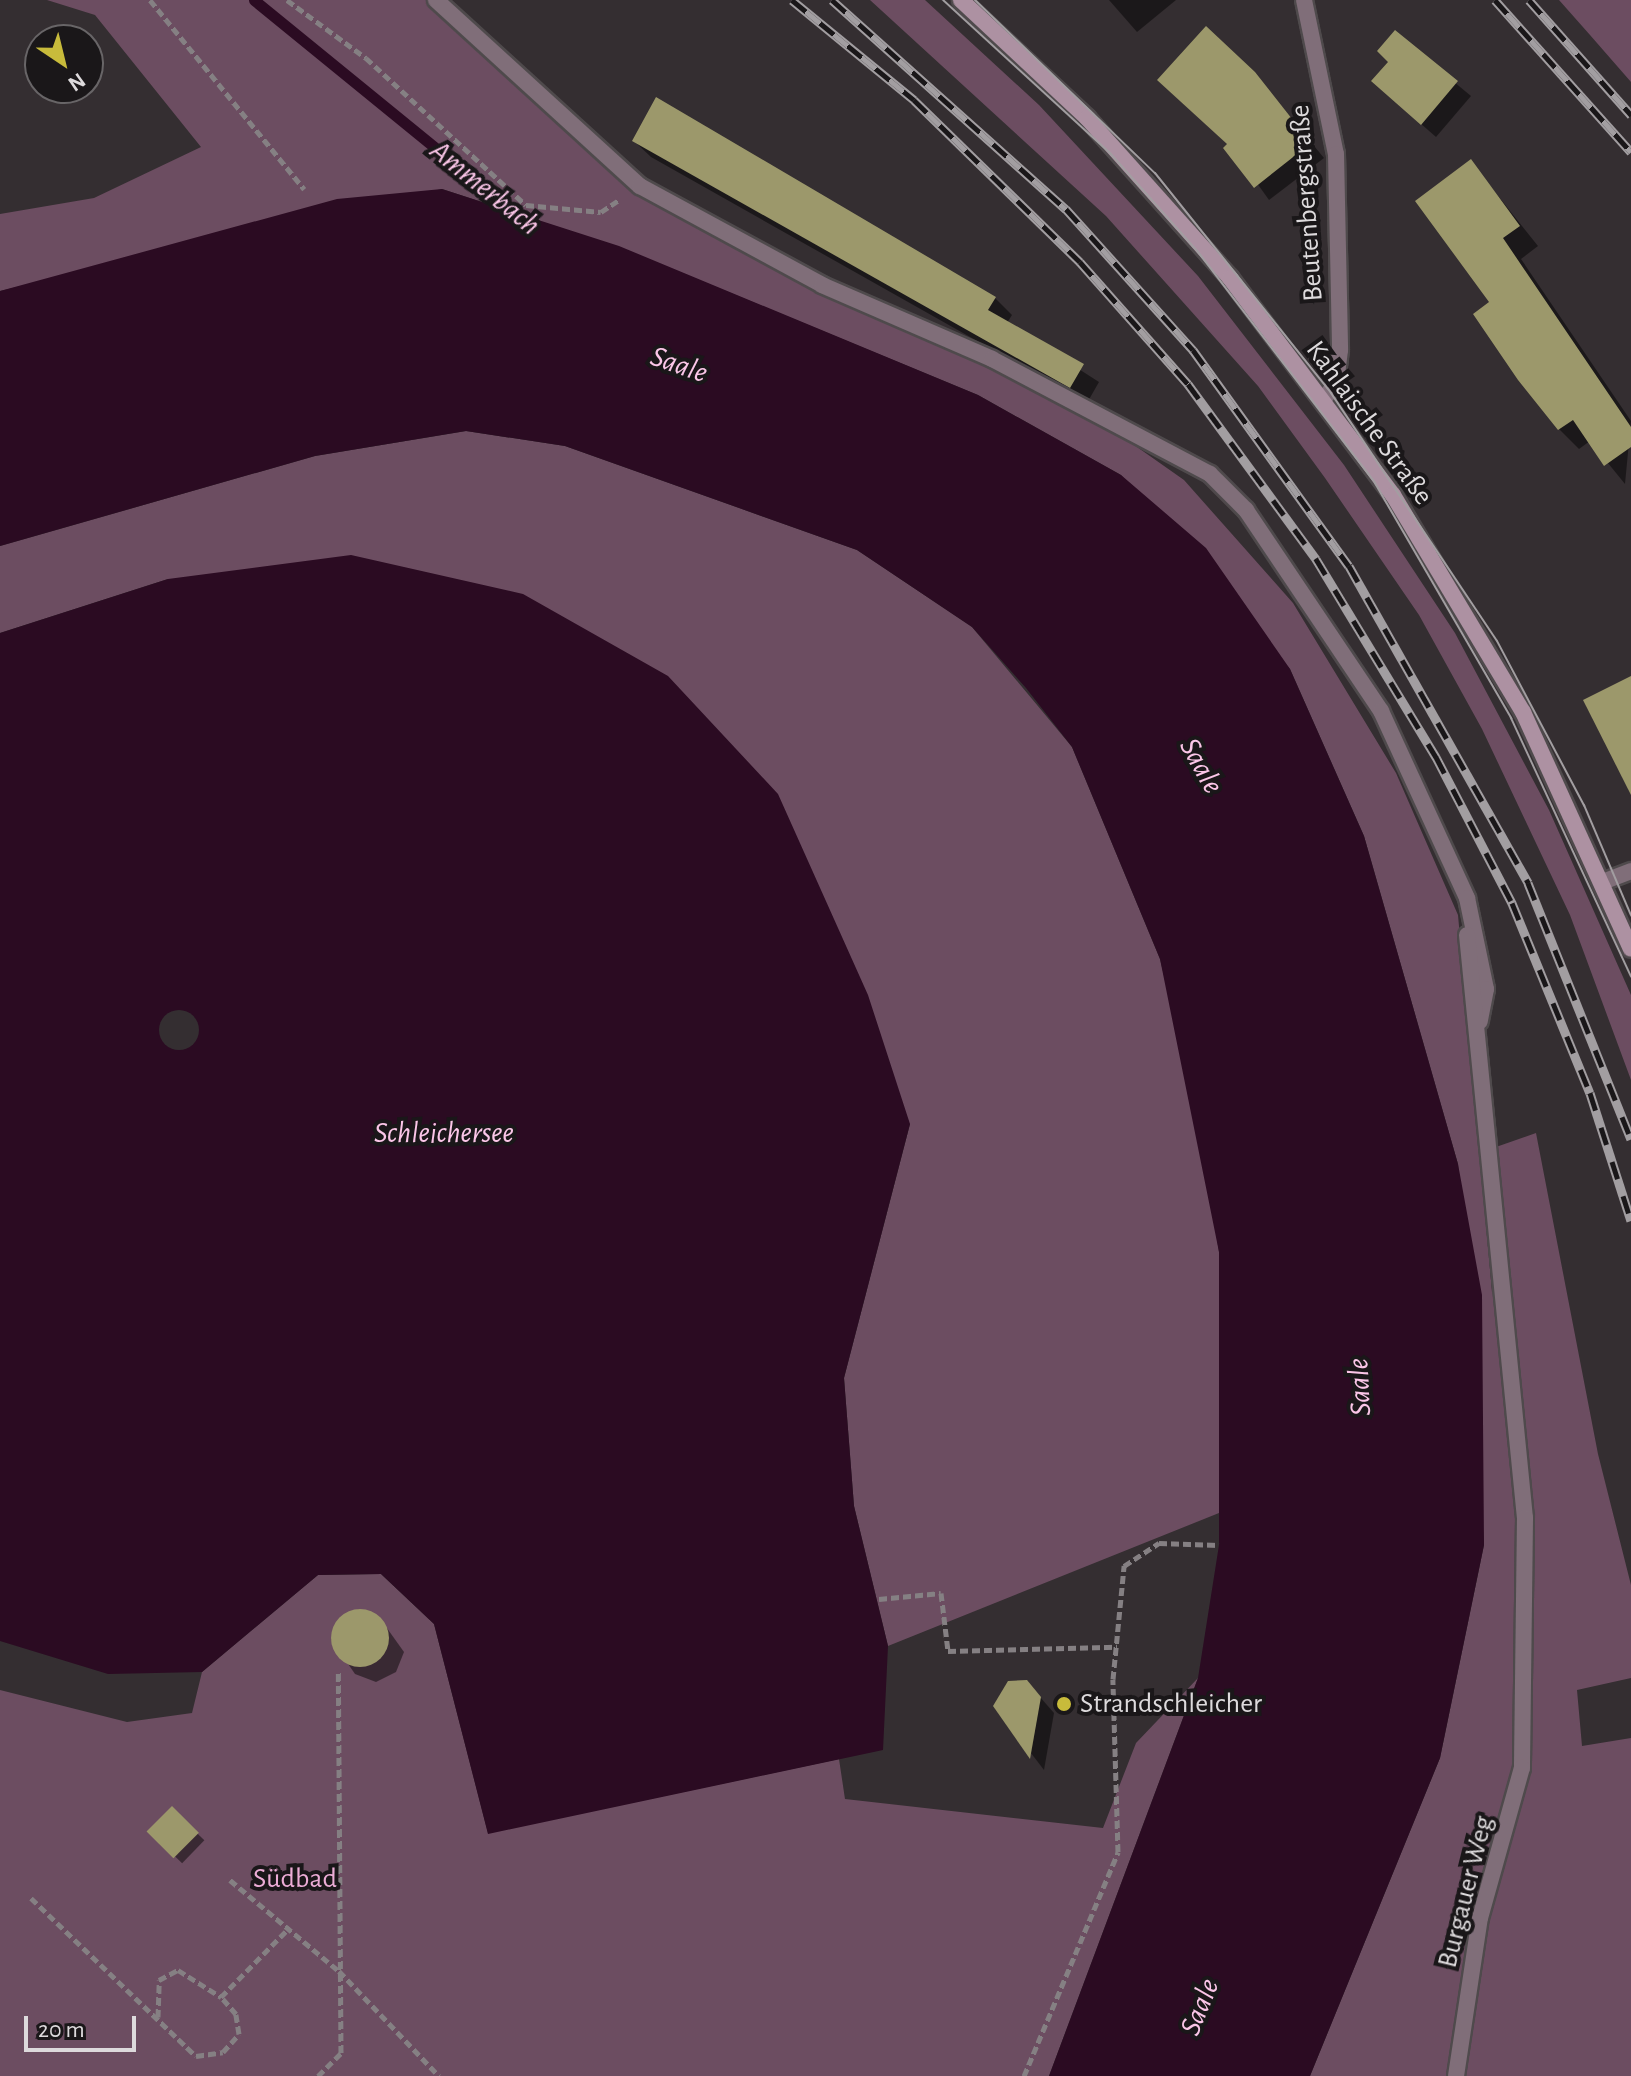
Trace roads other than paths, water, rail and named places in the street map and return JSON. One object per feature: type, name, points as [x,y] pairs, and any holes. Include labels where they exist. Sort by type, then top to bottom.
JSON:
[{"type":"main road","name":"Kahlaische Straße","points":[[961,0],[1087,118],[1230,278],[1393,495],[1523,712],[1605,881],[1631,949]]},
{"type":"street","name":"Burgauer Weg","points":[[436,0],[640,186],[822,285],[992,359],[1210,474],[1246,510],[1381,711],[1467,898],[1468,984],[1480,1021],[1525,1518],[1522,1768],[1480,1918],[1456,2076]]},
{"type":"street","name":"Beutenbergstraße","points":[[1304,0],[1336,154],[1340,350],[1336,383],[1323,400]]},
{"type":"street","points":[[1605,881],[1631,871]]},
{"type":"water","name":"Saale","points":[[442,189],[619,246],[978,395],[1121,475],[1206,548],[1290,669],[1364,836],[1458,1164],[1482,1295],[1484,1545],[1440,1758],[1310,2076],[1049,2076],[1198,1678],[1219,1545],[1219,1252],[1160,959],[1072,747],[1026,688],[972,627],[857,550],[565,446],[466,431],[315,456],[0,546],[0,291],[337,199]]},
{"type":"water","name":"Schleichersee","points":[[351,555],[523,594],[668,676],[778,794],[868,995],[910,1124],[844,1378],[854,1506],[888,1646],[883,1750],[488,1834],[434,1624],[381,1574],[318,1575],[202,1672],[108,1674],[0,1641],[0,633],[168,579]]},
{"type":"waterway","name":"Ammerbach","points":[[254,0],[526,222]]},
{"type":"tram line","points":[[943,0],[1109,152],[1198,252],[1375,483],[1511,718],[1631,976]]},
{"type":"tram line","points":[[975,0],[1155,173],[1331,393],[1497,641],[1584,805],[1631,915]]},
{"type":"railway","points":[[792,0],[914,100],[1080,262],[1188,384],[1316,559],[1436,757],[1512,903],[1590,1093],[1631,1221]]},
{"type":"railway","points":[[832,0],[1066,209],[1193,350],[1349,566],[1528,883],[1631,1139]]},
{"type":"railway","points":[[1495,0],[1631,152]]},
{"type":"railway","points":[[1529,0],[1631,115]]},
{"type":"place","name":"Strandschleicher","points":[[1064,1704]]},
{"type":"park label","name":"Südbad","points":[[295,1879]]}]
